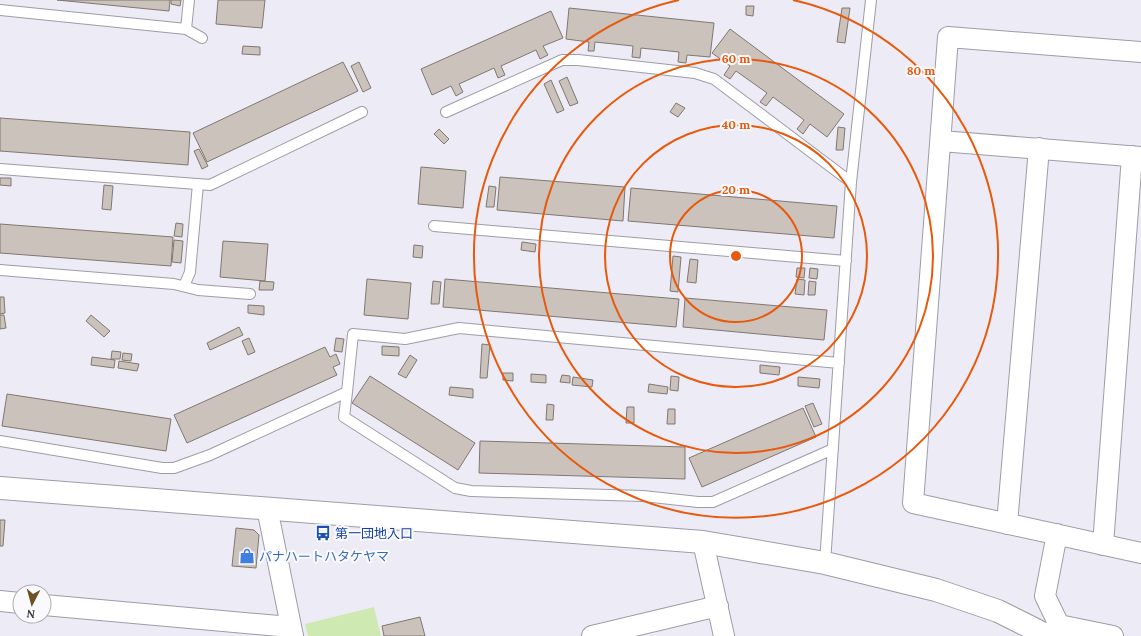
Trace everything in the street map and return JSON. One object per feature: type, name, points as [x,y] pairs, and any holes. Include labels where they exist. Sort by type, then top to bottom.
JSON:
[{"type":"street","points":[[1141,52],[948,37],[913,503],[1141,553]]},
{"type":"street","points":[[940,141],[1137,156],[1103,545]]},
{"type":"street","points":[[1007,524],[1039,148]]},
{"type":"street","points":[[0,488],[703,542],[825,564],[936,590],[998,611],[1052,632],[1114,636]]},
{"type":"street","points":[[52,606],[291,632],[267,508]]},
{"type":"street","points":[[1052,632],[1045,596],[1057,534]]},
{"type":"street","points":[[703,542],[724,636]]},
{"type":"street","points":[[0,601],[12,602]]},
{"type":"street","points":[[592,636],[718,606]]},
{"type":"lane","points":[[186,29],[189,0]]},
{"type":"lane","points":[[825,564],[851,182],[871,0]]},
{"type":"lane","points":[[0,10],[186,29],[202,38]]},
{"type":"lane","points":[[446,112],[562,60],[578,60],[695,73],[714,79],[851,182]]},
{"type":"lane","points":[[0,169],[210,185],[362,112]]},
{"type":"lane","points":[[184,286],[190,272],[198,184]]},
{"type":"lane","points":[[434,226],[846,261]]},
{"type":"lane","points":[[0,270],[174,284],[198,290],[250,294]]},
{"type":"lane","points":[[833,449],[713,502],[698,502],[643,496],[471,491],[455,488],[344,418],[353,334],[405,339],[459,328],[839,362]]},
{"type":"lane","points":[[0,441],[162,468],[174,468],[210,455],[347,392]]},
{"type":"green space","points":[[374,607],[381,636],[308,636],[305,624]]},
{"type":"building","points":[[57,0],[170,0],[169,11]]},
{"type":"building","points":[[171,0],[181,0],[180,6],[171,4]]},
{"type":"building","points":[[218,0],[265,0],[262,28],[216,24]]},
{"type":"building","points":[[746,6],[754,6],[753,16],[746,15]]},
{"type":"building","points":[[569,8],[714,23],[710,57],[687,55],[686,63],[678,62],[679,52],[641,48],[640,58],[632,57],[633,46],[595,42],[594,51],[588,51],[589,42],[566,39]]},
{"type":"building","points":[[842,8],[850,8],[845,43],[837,42]]},
{"type":"building","points":[[551,11],[563,38],[543,46],[548,55],[540,59],[536,50],[501,66],[505,75],[498,78],[494,68],[459,84],[463,92],[456,96],[451,86],[432,95],[421,69]]},
{"type":"building","points":[[730,29],[844,114],[827,137],[810,124],[803,134],[797,129],[804,120],[773,97],[766,106],[760,102],[767,93],[736,71],[730,79],[724,75],[730,66],[712,53]]},
{"type":"building","points":[[243,46],[260,47],[260,55],[242,54]]},
{"type":"building","points":[[343,62],[358,91],[207,162],[193,133]]},
{"type":"building","points":[[359,62],[371,88],[363,92],[351,66]]},
{"type":"building","points":[[567,77],[578,103],[570,106],[559,81]]},
{"type":"building","points":[[551,80],[564,110],[557,113],[544,84]]},
{"type":"building","points":[[676,103],[685,108],[678,117],[670,112]]},
{"type":"building","points":[[0,118],[190,132],[188,165],[0,151]]},
{"type":"building","points":[[838,127],[845,128],[843,150],[836,150]]},
{"type":"building","points":[[439,129],[449,139],[444,144],[434,134]]},
{"type":"building","points":[[199,149],[208,166],[202,169],[194,151]]},
{"type":"building","points":[[421,167],[466,171],[463,208],[418,204]]},
{"type":"building","points":[[500,177],[625,187],[623,221],[497,210]]},
{"type":"building","points":[[0,178],[11,178],[11,186],[0,185]]},
{"type":"building","points":[[104,185],[113,186],[111,210],[102,209]]},
{"type":"building","points":[[489,186],[496,187],[494,207],[486,207]]},
{"type":"building","points":[[631,188],[837,206],[834,238],[628,221]]},
{"type":"building","points":[[176,223],[183,224],[182,237],[174,236]]},
{"type":"building","points":[[0,224],[173,237],[171,266],[0,253]]},
{"type":"building","points":[[174,240],[183,241],[181,263],[172,262]]},
{"type":"building","points":[[223,241],[268,244],[265,281],[220,277]]},
{"type":"building","points":[[522,242],[536,244],[535,252],[521,250]]},
{"type":"building","points":[[414,245],[423,246],[422,258],[413,257]]},
{"type":"building","points":[[673,256],[681,257],[678,292],[670,291]]},
{"type":"building","points":[[690,259],[698,260],[696,283],[687,282]]},
{"type":"building","points":[[797,268],[805,268],[804,278],[796,277]]},
{"type":"building","points":[[810,268],[818,269],[817,279],[809,278]]},
{"type":"building","points":[[367,279],[411,283],[408,319],[364,315]]},
{"type":"building","points":[[445,279],[679,299],[676,327],[443,307]]},
{"type":"building","points":[[797,279],[805,280],[804,295],[795,294]]},
{"type":"building","points":[[260,281],[274,282],[273,290],[259,290]]},
{"type":"building","points":[[433,281],[441,282],[439,304],[431,304]]},
{"type":"building","points":[[809,281],[816,282],[815,295],[808,295]]},
{"type":"building","points":[[0,297],[4,297],[5,313],[0,314]]},
{"type":"building","points":[[685,298],[827,310],[824,340],[683,327]]},
{"type":"building","points":[[248,305],[264,306],[264,315],[248,313]]},
{"type":"building","points":[[0,315],[4,315],[6,328],[0,329]]},
{"type":"building","points":[[91,315],[110,331],[104,337],[86,321]]},
{"type":"building","points":[[239,327],[243,335],[210,350],[207,343]]},
{"type":"building","points":[[249,338],[255,352],[248,355],[242,341]]},
{"type":"building","points":[[336,338],[344,339],[342,352],[334,351]]},
{"type":"building","points":[[482,344],[490,345],[487,378],[480,378]]},
{"type":"building","points":[[382,346],[399,347],[399,356],[382,355]]},
{"type":"building","points":[[325,347],[330,357],[336,354],[340,364],[333,367],[337,375],[187,443],[174,415]]},
{"type":"building","points":[[112,351],[121,352],[120,359],[111,359]]},
{"type":"building","points":[[123,353],[132,354],[131,361],[122,360]]},
{"type":"building","points":[[410,355],[417,360],[406,378],[398,374]]},
{"type":"building","points":[[92,357],[115,360],[114,368],[91,365]]},
{"type":"building","points":[[119,361],[139,364],[137,371],[118,368]]},
{"type":"building","points":[[760,365],[780,367],[779,375],[760,373]]},
{"type":"building","points":[[503,373],[513,373],[513,381],[503,380]]},
{"type":"building","points":[[531,374],[546,375],[546,383],[531,382]]},
{"type":"building","points":[[562,375],[570,376],[570,383],[560,382]]},
{"type":"building","points":[[370,376],[475,443],[458,470],[352,403]]},
{"type":"building","points":[[671,376],[679,377],[678,391],[670,390]]},
{"type":"building","points":[[573,377],[593,380],[592,387],[572,385]]},
{"type":"building","points":[[798,377],[820,379],[819,388],[798,386]]},
{"type":"building","points":[[649,384],[668,387],[667,394],[648,392]]},
{"type":"building","points":[[450,387],[473,389],[473,398],[449,395]]},
{"type":"building","points":[[7,394],[171,419],[166,451],[2,426]]},
{"type":"building","points":[[813,403],[822,424],[814,427],[805,406]]},
{"type":"building","points":[[547,404],[554,405],[553,420],[546,420]]},
{"type":"building","points":[[627,407],[634,407],[634,423],[626,423]]},
{"type":"building","points":[[803,408],[816,437],[702,487],[689,458]]},
{"type":"building","points":[[668,409],[675,409],[675,424],[667,424]]},
{"type":"building","points":[[480,441],[685,447],[685,479],[479,473]]},
{"type":"building","points":[[0,520],[5,520],[3,546],[0,546]]},
{"type":"building","points":[[236,528],[254,530],[259,535],[256,568],[232,566]]},
{"type":"building","points":[[420,617],[425,636],[384,636],[382,626]]},
{"type":"place","name":"第一団地入口","points":[[323,533]]},
{"type":"place","name":"パナハートハタケヤマ","points":[[247,556]]}]
